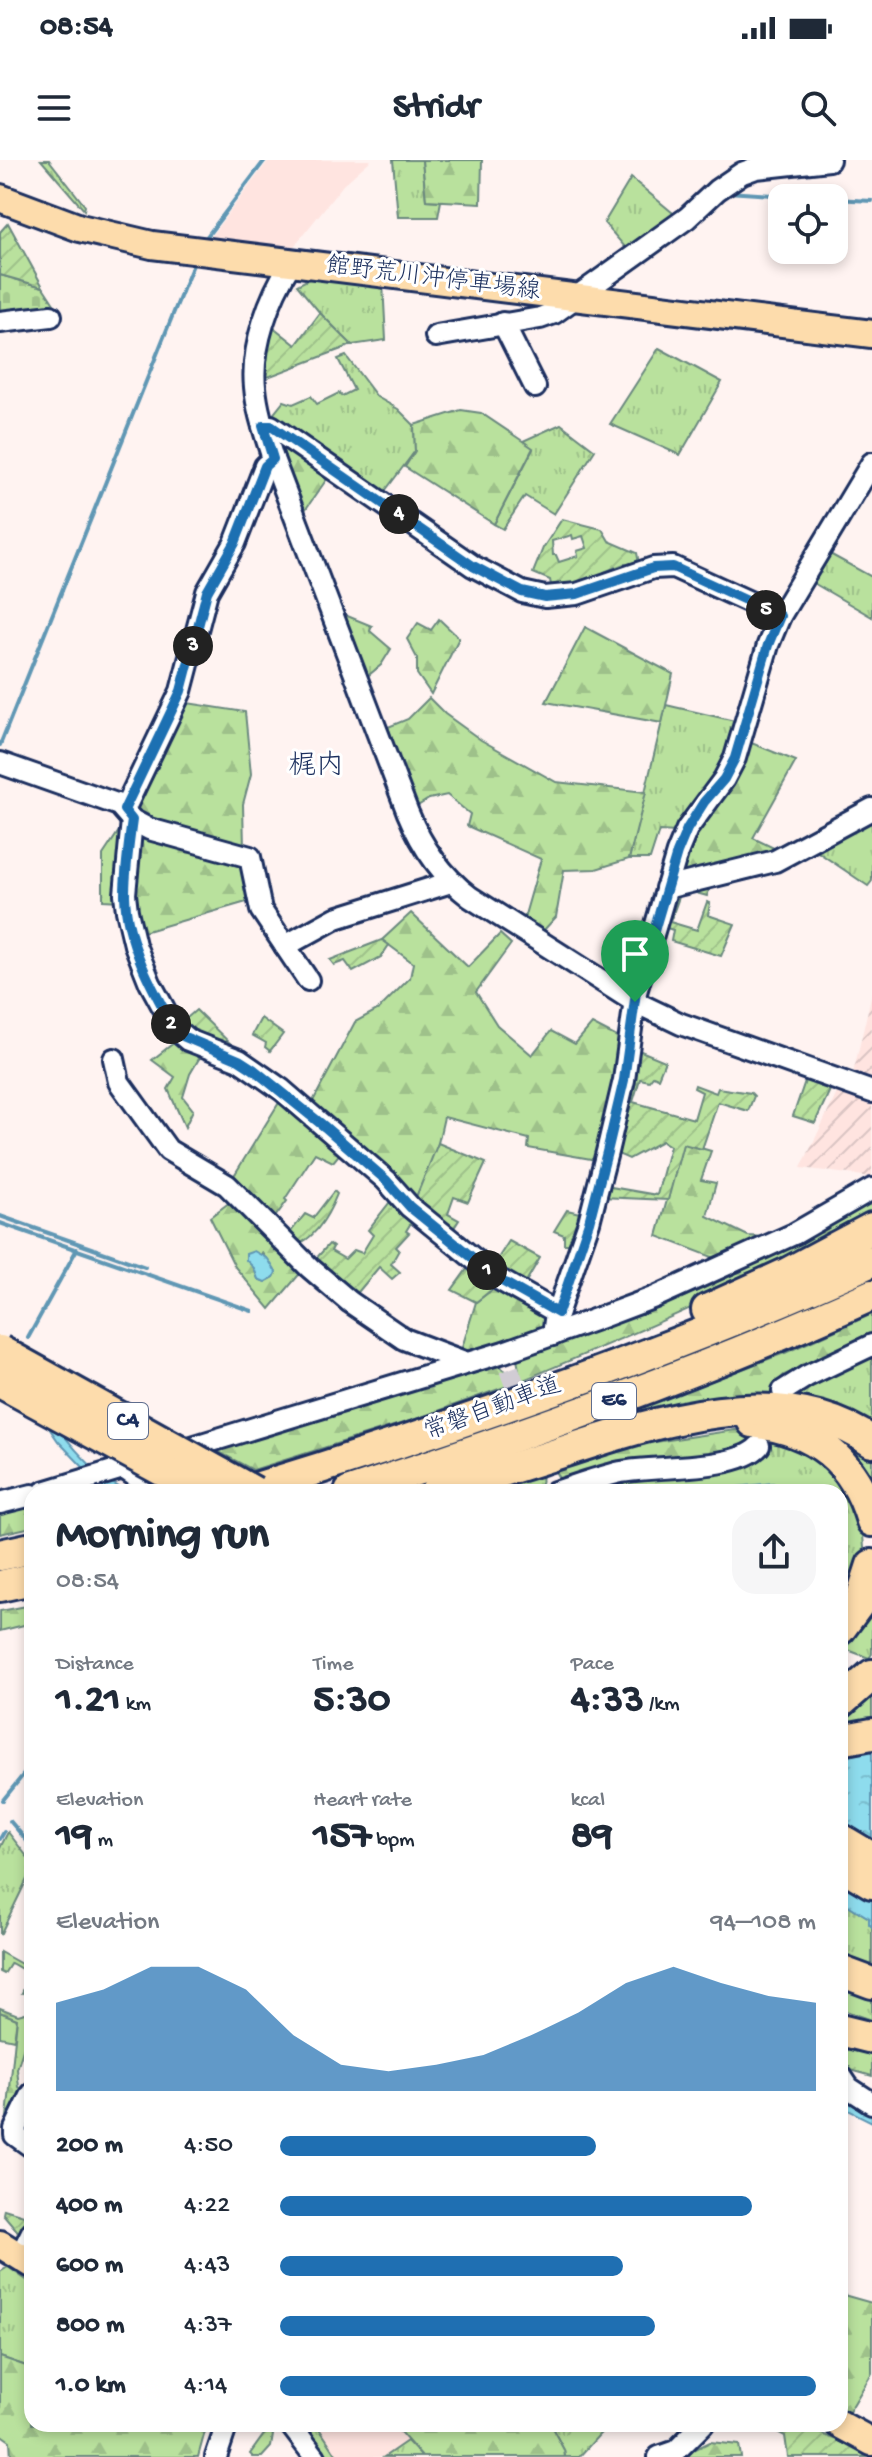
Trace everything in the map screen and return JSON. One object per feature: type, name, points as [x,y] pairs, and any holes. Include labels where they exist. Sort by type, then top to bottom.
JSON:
[{"type":"highway","points":[[602,1371],[657,1333],[786,1274],[872,1228]]},
{"type":"highway","name":"常磐自動車道","points":[[268,1484],[451,1426],[602,1371],[704,1333],[872,1261]]},
{"type":"highway","name":"常磐自動車道","points":[[373,1484],[587,1411],[719,1360],[872,1295]]},
{"type":"highway","name":"C4","points":[[0,1351],[240,1484]]},
{"type":"highway","name":"C4","points":[[0,1382],[187,1484]]},
{"type":"highway","points":[[461,1484],[603,1438],[691,1417],[797,1411],[832,1420],[872,1442]]},
{"type":"highway","points":[[603,1438],[723,1422],[757,1423],[790,1431],[819,1444],[844,1464],[861,1491],[872,1521]]},
{"type":"highway","points":[[0,1555],[24,1550]]},
{"type":"highway","points":[[848,1618],[860,1602],[872,1565]]},
{"type":"highway","points":[[0,1586],[24,1581]]},
{"type":"highway","points":[[848,1696],[871,1676]]},
{"type":"highway","points":[[848,1738],[872,1734]]},
{"type":"highway","points":[[848,1844],[872,1858]]},
{"type":"highway","points":[[848,1869],[872,1883]]},
{"type":"highway","points":[[848,1974],[872,1983]]},
{"type":"highway","points":[[848,2032],[872,2038]]},
{"type":"main road","name":"館野荒川沖停車場線","points":[[0,198],[63,223],[117,238],[291,263],[872,334]]},
{"type":"main road","points":[[848,2429],[872,2442]]},
{"type":"street","points":[[436,336],[554,313],[687,218],[717,190],[742,173],[756,168],[829,160]]},
{"type":"street","points":[[291,263],[278,286],[254,364],[255,388],[263,426],[413,826],[425,848],[451,882],[497,916],[635,1002],[681,1024],[872,1092]]},
{"type":"street","points":[[0,322],[51,316]]},
{"type":"street","points":[[503,323],[535,387]]},
{"type":"street","points":[[263,426],[271,426],[473,566],[522,592],[545,597],[577,594],[653,568],[673,567],[780,616]]},
{"type":"street","points":[[273,459],[265,466],[235,543],[207,592],[181,691],[128,815],[125,894],[135,945],[150,983],[175,1029],[188,1040],[239,1060],[272,1083],[386,1180],[410,1207],[500,1280],[558,1313]]},
{"type":"street","points":[[553,1335],[589,1222],[607,1152],[624,1080],[635,1002],[666,888],[687,829],[724,779],[735,758],[768,645],[780,616],[872,463]]},
{"type":"street","points":[[0,763],[119,805],[149,829],[250,857],[261,910],[308,980]]},
{"type":"street","points":[[666,888],[775,861],[872,809]]},
{"type":"street","points":[[285,946],[336,918],[451,882]]},
{"type":"street","points":[[114,1059],[119,1082],[168,1150],[227,1185],[310,1268],[350,1302],[404,1339],[467,1363]]},
{"type":"street","points":[[78,1484],[467,1363],[506,1360],[553,1335],[707,1274],[794,1234],[872,1189]]},
{"type":"street","points":[[783,1391],[872,1345]]},
{"type":"street","points":[[566,1484],[652,1467],[732,1462],[752,1454],[759,1446]]},
{"type":"street","points":[[120,1471],[144,1484]]},
{"type":"street","points":[[0,1503],[24,1497]]},
{"type":"street","points":[[848,2078],[872,2086]]},
{"type":"street","points":[[848,2087],[872,2103]]},
{"type":"street","points":[[24,2110],[15,2129],[15,2135],[24,2141]]},
{"type":"street","points":[[216,2457],[224,2432]]},
{"type":"street","points":[[296,2432],[315,2457]]},
{"type":"street","points":[[659,2457],[676,2451],[695,2432]]},
{"type":"shaded area","points":[[269,160],[371,160],[343,185],[291,250],[208,240]]},
{"type":"shaded area","points":[[872,993],[872,1085],[852,1078]]},
{"type":"shaded area","points":[[838,1091],[872,1104],[872,1177],[801,1168]]},
{"type":"shaded area","points":[[321,2432],[400,2432],[407,2441],[384,2457],[338,2457]]},
{"type":"green space","points":[[41,160],[49,160],[85,206],[84,210]]},
{"type":"green space","points":[[393,160],[422,160],[426,200],[441,201],[438,217],[398,217]]},
{"type":"green space","points":[[422,160],[482,160],[481,203],[426,200]]},
{"type":"green space","points":[[631,178],[679,218],[631,254],[604,223]]},
{"type":"green space","points":[[8,223],[43,287],[0,275],[0,232]]},
{"type":"green space","points":[[0,275],[43,287],[54,304],[47,309],[0,316]]},
{"type":"green space","points":[[317,275],[383,283],[386,340],[352,345],[297,285]]},
{"type":"green space","points":[[320,313],[352,345],[260,380],[272,326],[296,345]]},
{"type":"green space","points":[[659,348],[722,382],[680,455],[610,424]]},
{"type":"green space","points":[[346,356],[377,397],[398,409],[414,425],[415,451],[382,495],[274,423],[272,416],[284,401],[293,404],[311,396],[317,404],[339,393],[342,396],[354,390],[338,359]]},
{"type":"green space","points":[[461,410],[481,413],[533,448],[494,524],[405,467],[415,451],[414,425]]},
{"type":"green space","points":[[561,424],[595,450],[554,514],[525,496],[503,529],[494,524],[533,449],[523,441]]},
{"type":"green space","points":[[273,434],[329,476],[303,513]]},
{"type":"green space","points":[[562,519],[602,529],[609,541],[637,553],[639,563],[635,566],[624,564],[604,572],[603,579],[552,590],[550,580],[533,573],[543,548]],"holes":[[[572,535],[573,539],[583,536],[587,548],[577,551],[578,556],[559,562],[553,555],[552,541]]]},
{"type":"green space","points":[[828,553],[872,577],[872,617],[810,581]]},
{"type":"green space","points":[[340,613],[372,626],[370,631],[391,649],[381,665],[364,679]]},
{"type":"green space","points":[[439,619],[459,638],[431,694],[417,674],[417,658],[407,639],[418,623],[431,630]]},
{"type":"green space","points":[[585,627],[673,674],[662,723],[546,702]]},
{"type":"green space","points":[[429,698],[481,740],[556,782],[646,792],[629,859],[596,869],[564,870],[556,917],[543,931],[523,922],[541,859],[467,826],[470,814],[447,795],[429,799],[416,807],[388,727],[408,719]]},
{"type":"green space","points":[[181,702],[245,712],[251,774],[243,804],[244,848],[151,825],[133,808]]},
{"type":"green space","points":[[666,705],[735,721],[728,752],[677,832],[659,831],[650,859],[629,859]]},
{"type":"green space","points":[[744,740],[796,761],[753,838],[778,850],[677,881],[686,846]]},
{"type":"green space","points":[[872,815],[872,881],[868,886],[812,848]]},
{"type":"green space","points":[[125,822],[120,901],[103,900],[103,855]]},
{"type":"green space","points":[[137,828],[242,860],[250,901],[140,933],[132,892]]},
{"type":"green space","points":[[744,877],[742,881],[711,885],[707,896],[682,889],[670,922],[697,930],[707,902],[710,903],[708,915],[735,924],[721,956],[671,941],[673,930],[660,926],[672,889]]},
{"type":"green space","points":[[411,913],[468,967],[500,934],[511,944],[476,992],[497,1025],[532,1055],[551,1031],[575,1044],[592,1024],[623,1040],[597,1160],[528,1148],[529,1139],[444,1117],[436,1152],[414,1202],[311,1105],[355,1022],[379,1009],[410,978],[413,963],[382,940]]},
{"type":"green space","points":[[382,940],[389,945],[381,957],[353,972],[345,961],[334,965],[330,960]]},
{"type":"green space","points":[[196,1010],[233,1046],[229,1051],[180,1024]]},
{"type":"green space","points":[[261,1018],[283,1034],[270,1051],[265,1047],[266,1043],[252,1035]]},
{"type":"green space","points":[[180,1038],[203,1052],[190,1074],[183,1097],[193,1110],[185,1127],[168,1089],[175,1077],[152,1060]]},
{"type":"green space","points":[[636,1049],[665,1061],[658,1078],[653,1076],[649,1081],[640,1079],[633,1102],[694,1119],[702,1092],[694,1088],[695,1085],[716,1093],[718,1088],[754,1096],[748,1111],[718,1102],[702,1149],[683,1144],[668,1200],[601,1197],[605,1186],[657,1195],[670,1146],[662,1141],[629,1159],[613,1152]]},
{"type":"green space","points":[[805,1081],[830,1090],[815,1123],[793,1116]]},
{"type":"green space","points":[[280,1101],[342,1151],[333,1162],[315,1153],[272,1221],[230,1182]]},
{"type":"green space","points":[[438,1143],[486,1163],[468,1202],[454,1197],[448,1214],[459,1220],[450,1234],[414,1202]]},
{"type":"green space","points":[[683,1143],[711,1151],[701,1180],[716,1183],[707,1216],[748,1236],[767,1237],[720,1260],[657,1236]]},
{"type":"green space","points":[[334,1191],[337,1194],[321,1225],[309,1238],[294,1246],[286,1238],[305,1214],[313,1218]]},
{"type":"green space","points":[[872,1197],[872,1216],[830,1240],[699,1304],[521,1381],[517,1359],[523,1353],[626,1319],[710,1285],[781,1250]]},
{"type":"green space","points":[[393,1198],[414,1218],[406,1231],[409,1233],[396,1247],[399,1250],[391,1264],[400,1272],[392,1279],[379,1267],[354,1297],[312,1263],[329,1244],[333,1247],[331,1251],[345,1259],[354,1250],[362,1253],[373,1235],[368,1230]]},
{"type":"green space","points":[[234,1199],[303,1270],[270,1309],[235,1267],[210,1217]],"holes":[[[262,1253],[276,1273],[265,1282],[258,1279],[254,1268]]]},
{"type":"green space","points":[[567,1210],[584,1214],[575,1244],[564,1244],[564,1235],[554,1231]]},
{"type":"green space","points":[[509,1241],[540,1258],[524,1285],[493,1266]]},
{"type":"green space","points":[[470,1265],[498,1285],[476,1302],[452,1290]]},
{"type":"green space","points":[[498,1285],[556,1323],[466,1357],[460,1354],[476,1302]]},
{"type":"green space","points":[[872,1314],[872,1338],[784,1375],[776,1383],[767,1403],[546,1444],[787,1352]]},
{"type":"green space","points":[[872,1348],[872,1430],[786,1395]]},
{"type":"green space","points":[[496,1365],[506,1371],[510,1385],[419,1418],[253,1470],[215,1450]]},
{"type":"green space","points":[[735,1430],[757,1433],[754,1442],[744,1451],[561,1482],[552,1466],[622,1447]]},
{"type":"green space","points":[[825,1433],[872,1459],[872,1491]]},
{"type":"green space","points":[[774,1435],[833,1468],[842,1484],[611,1484],[628,1479],[749,1466],[764,1454]]},
{"type":"green space","points":[[539,1468],[542,1481],[541,1484],[492,1484]]},
{"type":"green space","points":[[848,1496],[862,1522],[864,1548],[860,1572],[848,1597]]},
{"type":"green space","points":[[24,1503],[24,1529],[0,1534],[0,1509]]},
{"type":"green space","points":[[872,1597],[872,1654],[869,1658],[848,1650],[848,1629]]},
{"type":"green space","points":[[24,1606],[24,1625],[0,1631],[0,1611]]},
{"type":"green space","points":[[872,1681],[872,1728],[848,1754],[848,1704]]},
{"type":"green space","points":[[8,1832],[24,1853],[24,1886],[0,1935],[0,1848]]},
{"type":"green space","points":[[848,1905],[869,1918],[872,1927],[872,1972],[848,1958]]},
{"type":"green space","points":[[0,1952],[24,1966],[24,1971],[11,1963],[4,1974],[0,1972]]},
{"type":"green space","points":[[848,1984],[872,1991],[872,2020],[848,2012]]},
{"type":"green space","points":[[0,2008],[18,2015],[24,2013],[24,2047],[17,2069],[24,2098],[6,2127],[17,2019],[0,2012]]},
{"type":"green space","points":[[0,2012],[17,2019],[14,2040],[0,2037]]},
{"type":"green space","points":[[848,2041],[872,2047],[872,2076],[848,2069]]},
{"type":"green space","points":[[4,2209],[24,2215],[24,2230],[20,2234],[3,2214]]},
{"type":"green space","points":[[8,2267],[24,2278],[24,2365],[0,2357],[0,2272]]},
{"type":"green space","points":[[848,2296],[872,2303],[872,2373],[848,2414]]},
{"type":"green space","points":[[0,2357],[24,2365],[24,2432],[205,2432],[198,2457],[11,2457],[10,2441],[0,2434]]},
{"type":"green space","points":[[266,2432],[270,2432],[271,2447],[262,2457],[250,2454]]},
{"type":"green space","points":[[305,2432],[321,2432],[338,2457],[322,2457]]},
{"type":"green space","points":[[400,2432],[554,2432],[565,2457],[422,2457]]},
{"type":"green space","points":[[554,2432],[602,2432],[579,2457],[565,2457]]},
{"type":"green space","points":[[778,2432],[817,2432],[851,2446],[867,2457],[788,2457],[785,2436]]},
{"type":"green space","points":[[407,2441],[422,2457],[384,2457]]},
{"type":"green space","points":[[710,2442],[739,2445],[741,2457],[679,2457]]},
{"type":"water","points":[[254,1251],[268,1259],[276,1272],[265,1282],[258,1279],[254,1268],[246,1260],[246,1254]]},
{"type":"water","points":[[0,1340],[56,1425],[89,1464],[115,1484],[99,1484],[58,1441],[0,1356]]},
{"type":"water","points":[[872,1728],[872,1927],[869,1918],[848,1905],[848,1754]]},
{"type":"water","points":[[848,2100],[872,2112],[872,2122],[848,2110]]},
{"type":"waterway","points":[[205,239],[265,160]]},
{"type":"waterway","points":[[727,192],[768,195]]},
{"type":"waterway","points":[[848,200],[872,201]]},
{"type":"waterway","points":[[0,745],[194,262]]},
{"type":"waterway","points":[[0,1216],[145,1267]]},
{"type":"waterway","points":[[0,1223],[252,1311]]},
{"type":"waterway","points":[[28,1338],[77,1249]]},
{"type":"waterway","points":[[3,1800],[24,1774]]},
{"type":"waterway","points":[[10,1821],[24,1838]]},
{"type":"waterway","points":[[0,1839],[4,1832]]},
{"type":"tunnel","points":[[509,1369],[524,1410]]},
{"type":"district","name":"梶内","points":[[316,767]]},
{"type":"route","points":[[263,426],[271,426],[473,566],[522,592],[545,597],[577,594],[617,582],[637,572],[664,566],[692,574],[780,616],[768,645],[735,758],[724,779],[687,829],[677,853],[635,1002],[624,1080],[607,1152],[589,1222],[558,1313],[500,1280],[410,1207],[386,1180],[282,1090],[239,1060],[188,1040],[175,1029],[150,983],[135,945],[127,911],[125,894],[132,820],[124,810],[181,691],[207,592],[235,543],[265,466],[273,459],[263,426]]}]
